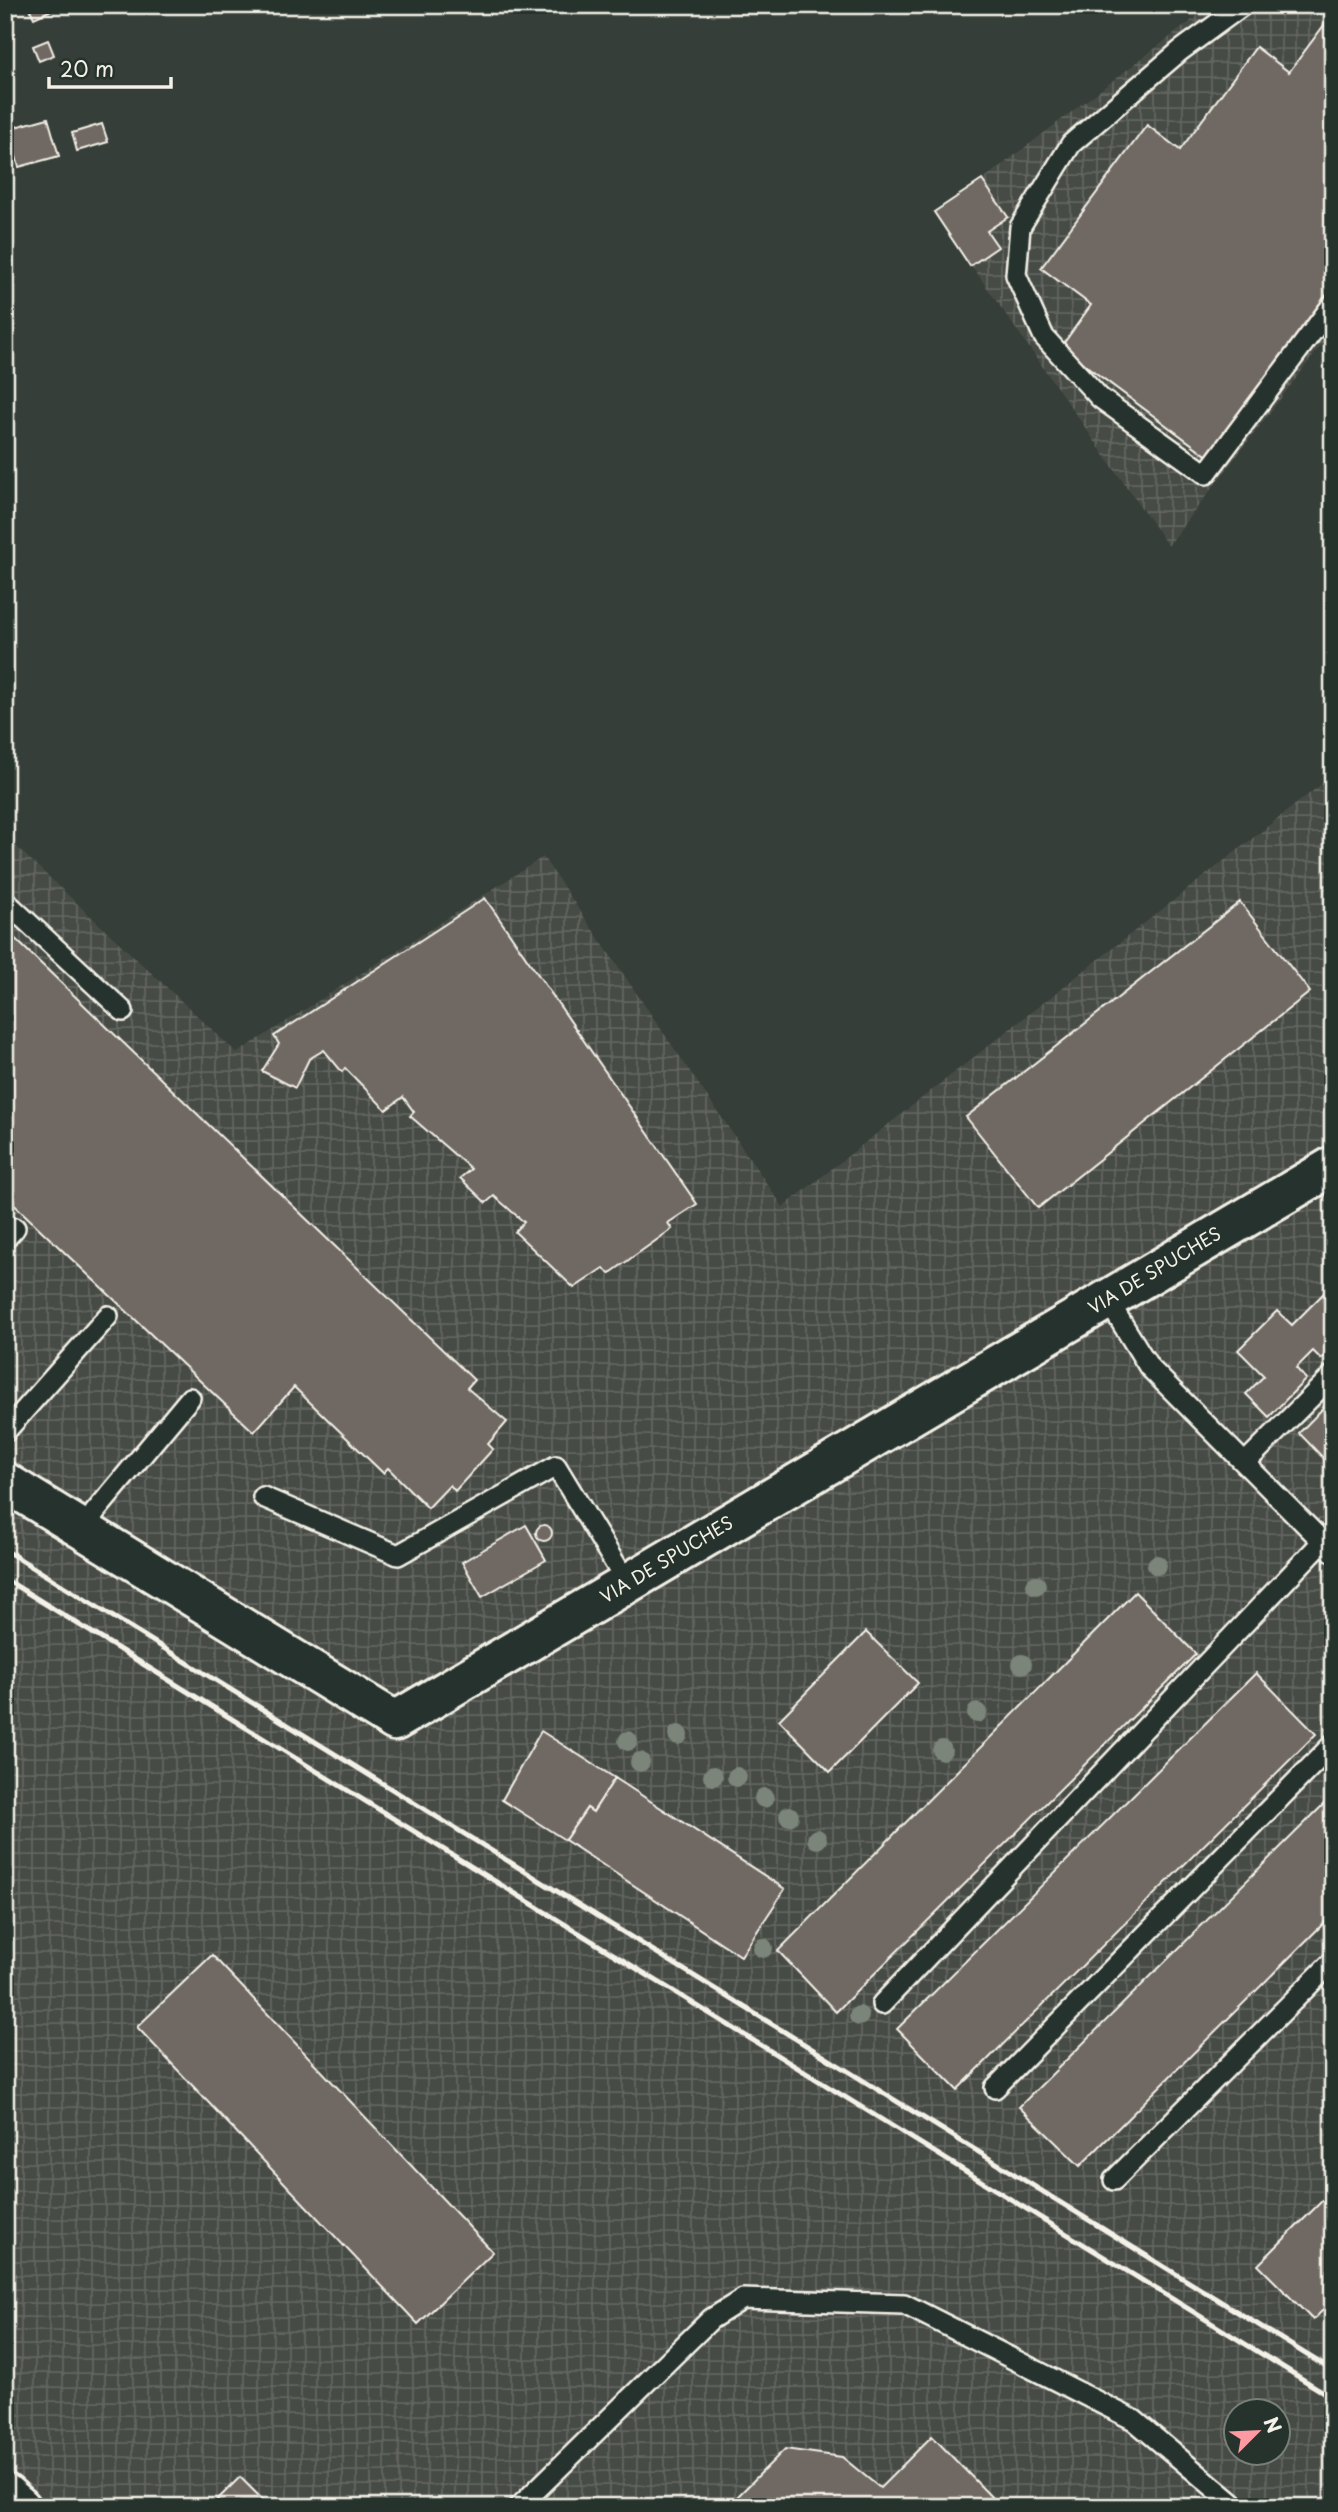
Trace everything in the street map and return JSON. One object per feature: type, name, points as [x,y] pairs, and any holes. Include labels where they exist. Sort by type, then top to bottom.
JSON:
[{"type":"street","name":"VIA DE SPUCHES","points":[[5,1482],[395,1721],[1333,1166]]},
{"type":"street","points":[[5,2493],[21,2507]]},
{"type":"lane","points":[[1243,5],[1180,51],[1071,144],[1020,227],[1016,275],[1044,337],[1100,398],[1206,474],[1333,304]]},
{"type":"lane","points":[[5,901],[123,1011]]},
{"type":"lane","points":[[882,2004],[1327,1547],[1149,1367],[1107,1299]]},
{"type":"lane","points":[[5,1432],[108,1316]]},
{"type":"lane","points":[[1245,1463],[1333,1375]]},
{"type":"lane","points":[[84,1530],[95,1512],[190,1398]]},
{"type":"lane","points":[[263,1497],[398,1555],[556,1466],[627,1583]]},
{"type":"lane","points":[[995,2088],[1333,1744]]},
{"type":"lane","points":[[1114,2180],[1333,1961]]},
{"type":"lane","points":[[519,2507],[711,2319],[743,2299],[904,2304],[1134,2420],[1237,2507]]},
{"type":"shaded area","points":[[1212,5],[1333,5],[1333,330],[1168,546],[934,212],[982,180]]},
{"type":"shaded area","points":[[1333,775],[1333,2507],[5,2507],[5,836],[237,1053],[543,857],[783,1207]]},
{"type":"building","points":[[28,5],[54,5],[56,8],[34,18]]},
{"type":"building","points":[[1333,13],[1333,288],[1209,457],[1061,347],[1091,305],[1041,268],[1147,125],[1180,150],[1256,47],[1289,72]]},
{"type":"building","points":[[48,40],[54,55],[39,61],[33,46]]},
{"type":"building","points":[[48,118],[59,156],[19,167],[8,129]]},
{"type":"building","points":[[102,124],[108,142],[77,151],[72,133]]},
{"type":"building","points":[[982,180],[1008,217],[987,231],[998,247],[970,266],[934,212]]},
{"type":"building","points":[[485,898],[697,1204],[668,1223],[672,1229],[609,1274],[604,1268],[574,1288],[515,1232],[524,1222],[494,1196],[486,1203],[460,1178],[471,1169],[410,1116],[414,1112],[403,1097],[386,1110],[345,1068],[342,1072],[324,1050],[309,1059],[295,1088],[262,1071],[279,1044],[274,1036]]},
{"type":"building","points":[[1240,902],[1310,992],[1038,1208],[966,1117]]},
{"type":"building","points":[[5,929],[474,1380],[467,1388],[507,1422],[488,1444],[493,1449],[455,1491],[450,1485],[428,1508],[388,1468],[383,1473],[294,1387],[254,1432],[5,1196]]},
{"type":"building","points":[[1332,1285],[1333,1347],[1321,1359],[1313,1351],[1296,1368],[1306,1379],[1269,1417],[1246,1394],[1264,1376],[1238,1350],[1277,1311],[1292,1325]]},
{"type":"building","points":[[1333,1398],[1333,1468],[1299,1433]]},
{"type":"building","points":[[526,1525],[546,1560],[482,1597],[462,1562]]},
{"type":"building","points":[[544,1525],[550,1527],[550,1539],[544,1541],[538,1539],[536,1533],[538,1527]]},
{"type":"building","points":[[1135,1592],[1196,1654],[836,2012],[778,1951]]},
{"type":"building","points":[[866,1632],[918,1683],[830,1772],[779,1720]]},
{"type":"building","points":[[1256,1673],[1316,1734],[957,2090],[897,2029]]},
{"type":"building","points":[[541,1731],[615,1778],[593,1812],[587,1808],[565,1840],[502,1800]]},
{"type":"building","points":[[615,1778],[785,1889],[741,1956],[565,1840],[587,1808],[593,1812]]},
{"type":"building","points":[[1333,1795],[1333,1914],[1080,2166],[1019,2107]]},
{"type":"building","points":[[212,1955],[493,2252],[418,2324],[137,2027]]},
{"type":"building","points":[[1333,2190],[1333,2300],[1313,2320],[1258,2265]]},
{"type":"building","points":[[932,2436],[1001,2507],[727,2507],[785,2449],[842,2457],[880,2488]]},
{"type":"building","points":[[240,2477],[270,2507],[210,2507]]},
{"type":"building","points":[[1150,2500],[1157,2507],[1142,2507]]},
{"type":"railway","points":[[5,1550],[1333,2371]]},
{"type":"railway","points":[[5,1579],[1333,2398]]}]
